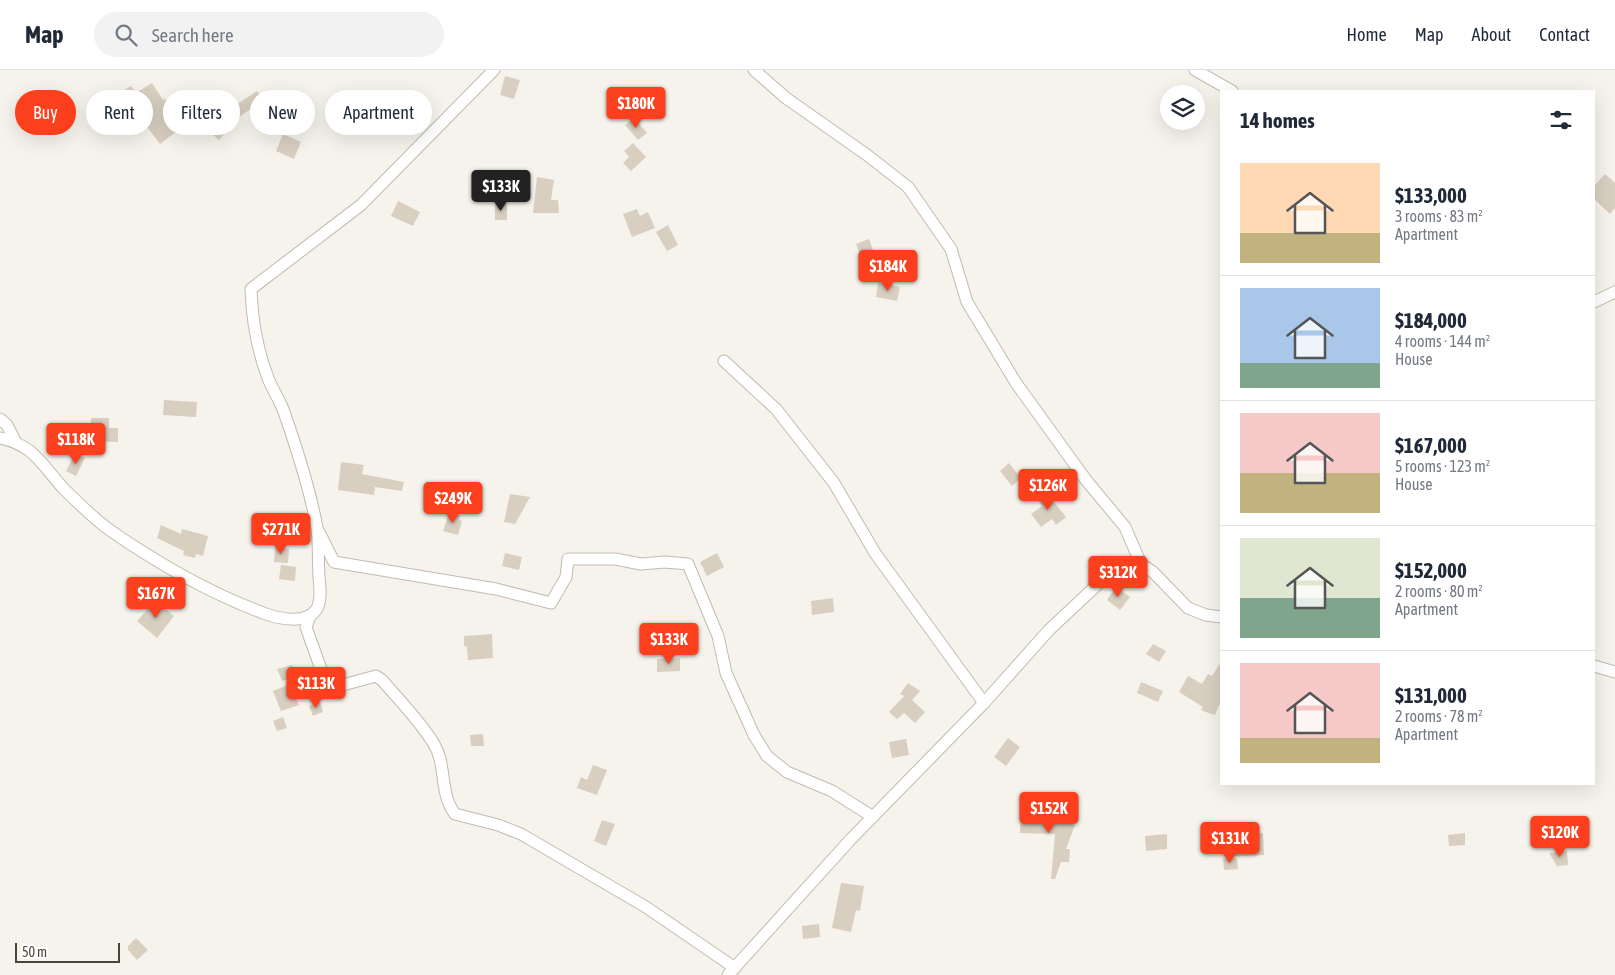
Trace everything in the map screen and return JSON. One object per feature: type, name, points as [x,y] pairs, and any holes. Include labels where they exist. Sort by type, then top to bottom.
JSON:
[{"type":"street","points":[[494,70],[361,205],[251,289],[255,335],[268,379],[283,409],[317,529],[334,562],[496,589],[551,603],[566,577],[568,559],[615,559],[641,564],[665,562],[688,564],[718,636],[726,673],[754,735],[767,756],[787,772],[832,791],[873,817]]},
{"type":"street","points":[[754,70],[786,98],[867,155],[908,187],[951,249],[967,302],[1016,383],[1086,480],[1125,527],[1140,564]]},
{"type":"street","points":[[1195,70],[1230,90]]},
{"type":"street","points":[[1595,302],[1615,292]]},
{"type":"street","points":[[724,361],[776,409],[834,483],[875,553],[984,703]]},
{"type":"street","points":[[0,419],[7,425],[15,441]]},
{"type":"street","points":[[0,438],[15,441],[36,455],[64,488],[109,530],[179,574],[230,601],[270,616],[293,620],[310,616]]},
{"type":"street","points":[[317,529],[320,592],[317,609],[310,616],[306,627],[328,689],[376,676],[382,680],[434,744],[440,758],[445,794],[455,814],[498,825],[521,834],[646,907],[731,971],[873,817],[984,703],[1049,630],[1112,571],[1127,563],[1140,564],[1152,572],[1188,608],[1206,615],[1220,617]]},
{"type":"street","points":[[1595,666],[1615,672]]},
{"type":"building","points":[[505,76],[520,80],[514,99],[500,95]]},
{"type":"building","points":[[152,83],[163,100],[163,135],[172,135],[160,144],[153,135],[153,90],[141,90]]},
{"type":"building","points":[[131,86],[134,90],[124,90]]},
{"type":"building","points":[[250,96],[250,110],[240,116],[240,102]]},
{"type":"building","points":[[634,118],[647,133],[638,140],[625,125]]},
{"type":"building","points":[[213,135],[223,135],[219,140]]},
{"type":"building","points":[[283,135],[301,142],[294,159],[276,151]]},
{"type":"building","points":[[633,143],[646,157],[631,171],[623,163],[629,157],[624,151]]},
{"type":"building","points":[[1605,174],[1615,183],[1615,208],[1610,214],[1595,200],[1595,185]]},
{"type":"building","points":[[537,177],[554,180],[551,200],[558,200],[559,213],[533,213]]},
{"type":"building","points":[[398,201],[420,212],[413,226],[391,216]]},
{"type":"building","points":[[495,204],[507,204],[507,220],[495,220]]},
{"type":"building","points":[[637,209],[640,216],[648,212],[655,228],[632,237],[623,214]]},
{"type":"building","points":[[668,225],[678,245],[667,251],[656,232]]},
{"type":"building","points":[[869,239],[875,256],[863,261],[856,244]]},
{"type":"building","points":[[878,282],[900,287],[897,301],[876,297]]},
{"type":"building","points":[[164,400],[197,402],[196,417],[163,415]]},
{"type":"building","points":[[91,418],[109,418],[109,428],[118,428],[118,442],[90,441]]},
{"type":"building","points":[[75,454],[85,458],[76,476],[66,471]]},
{"type":"building","points":[[341,462],[364,465],[362,474],[404,482],[402,491],[375,487],[374,495],[338,490]]},
{"type":"building","points":[[1009,463],[1021,478],[1012,486],[1000,471]]},
{"type":"building","points":[[1046,492],[1066,517],[1056,525],[1052,519],[1041,527],[1031,514],[1042,506],[1037,499]]},
{"type":"building","points":[[510,494],[530,497],[515,524],[504,522]]},
{"type":"building","points":[[449,513],[460,516],[459,520],[462,521],[458,535],[443,531]]},
{"type":"building","points":[[161,525],[181,534],[182,529],[208,536],[203,556],[196,554],[195,558],[183,555],[184,551],[157,538]]},
{"type":"building","points":[[275,547],[289,549],[288,563],[274,562]]},
{"type":"building","points":[[505,553],[522,557],[519,570],[502,566]]},
{"type":"building","points":[[717,553],[724,567],[707,576],[700,562]]},
{"type":"building","points":[[281,565],[296,567],[295,581],[279,579]]},
{"type":"building","points":[[1116,587],[1130,597],[1120,610],[1107,600]]},
{"type":"building","points":[[833,598],[834,612],[812,615],[811,601]]},
{"type":"building","points":[[155,601],[174,616],[157,638],[137,621]]},
{"type":"building","points":[[492,634],[493,658],[468,660],[467,647],[464,646],[464,636]]},
{"type":"building","points":[[1153,644],[1166,651],[1159,662],[1146,654]]},
{"type":"building","points":[[680,658],[680,671],[657,672],[657,659]]},
{"type":"building","points":[[1220,664],[1220,706],[1215,715],[1201,710],[1203,707],[1179,692],[1188,676],[1202,684],[1208,674],[1212,676]]},
{"type":"building","points":[[292,665],[295,677],[282,681],[277,669]]},
{"type":"building","points":[[1141,682],[1163,691],[1158,702],[1137,693]]},
{"type":"building","points":[[908,683],[920,691],[912,700],[925,712],[915,723],[904,713],[897,719],[889,712],[904,696],[900,694]]},
{"type":"building","points":[[290,684],[299,705],[281,711],[273,691]]},
{"type":"building","points":[[320,702],[323,712],[313,716],[309,706]]},
{"type":"building","points":[[283,717],[287,728],[277,731],[273,721]]},
{"type":"building","points":[[483,734],[484,746],[471,746],[470,735]]},
{"type":"building","points":[[1008,738],[1020,747],[1006,766],[994,757]]},
{"type":"building","points":[[906,739],[909,755],[892,758],[889,742]]},
{"type":"building","points":[[593,765],[607,770],[597,795],[577,788],[581,777],[587,780]]},
{"type":"building","points":[[1021,810],[1041,810],[1041,812],[1075,825],[1066,849],[1070,849],[1069,862],[1061,862],[1055,879],[1051,879],[1055,834],[1020,833]]},
{"type":"building","points":[[602,820],[615,824],[606,846],[594,841]]},
{"type":"building","points":[[1263,833],[1264,855],[1227,857],[1225,835]]},
{"type":"building","points":[[1465,833],[1465,845],[1449,846],[1448,835]]},
{"type":"building","points":[[1167,834],[1167,849],[1146,851],[1145,836]]},
{"type":"building","points":[[1567,851],[1568,865],[1557,866],[1549,853]]},
{"type":"building","points":[[1237,858],[1238,869],[1224,870],[1223,859]]},
{"type":"building","points":[[841,883],[864,886],[860,911],[856,910],[851,932],[832,928]]},
{"type":"building","points":[[819,924],[820,937],[803,939],[802,926]]},
{"type":"building","points":[[136,938],[148,950],[137,960],[128,950],[128,946]]}]
